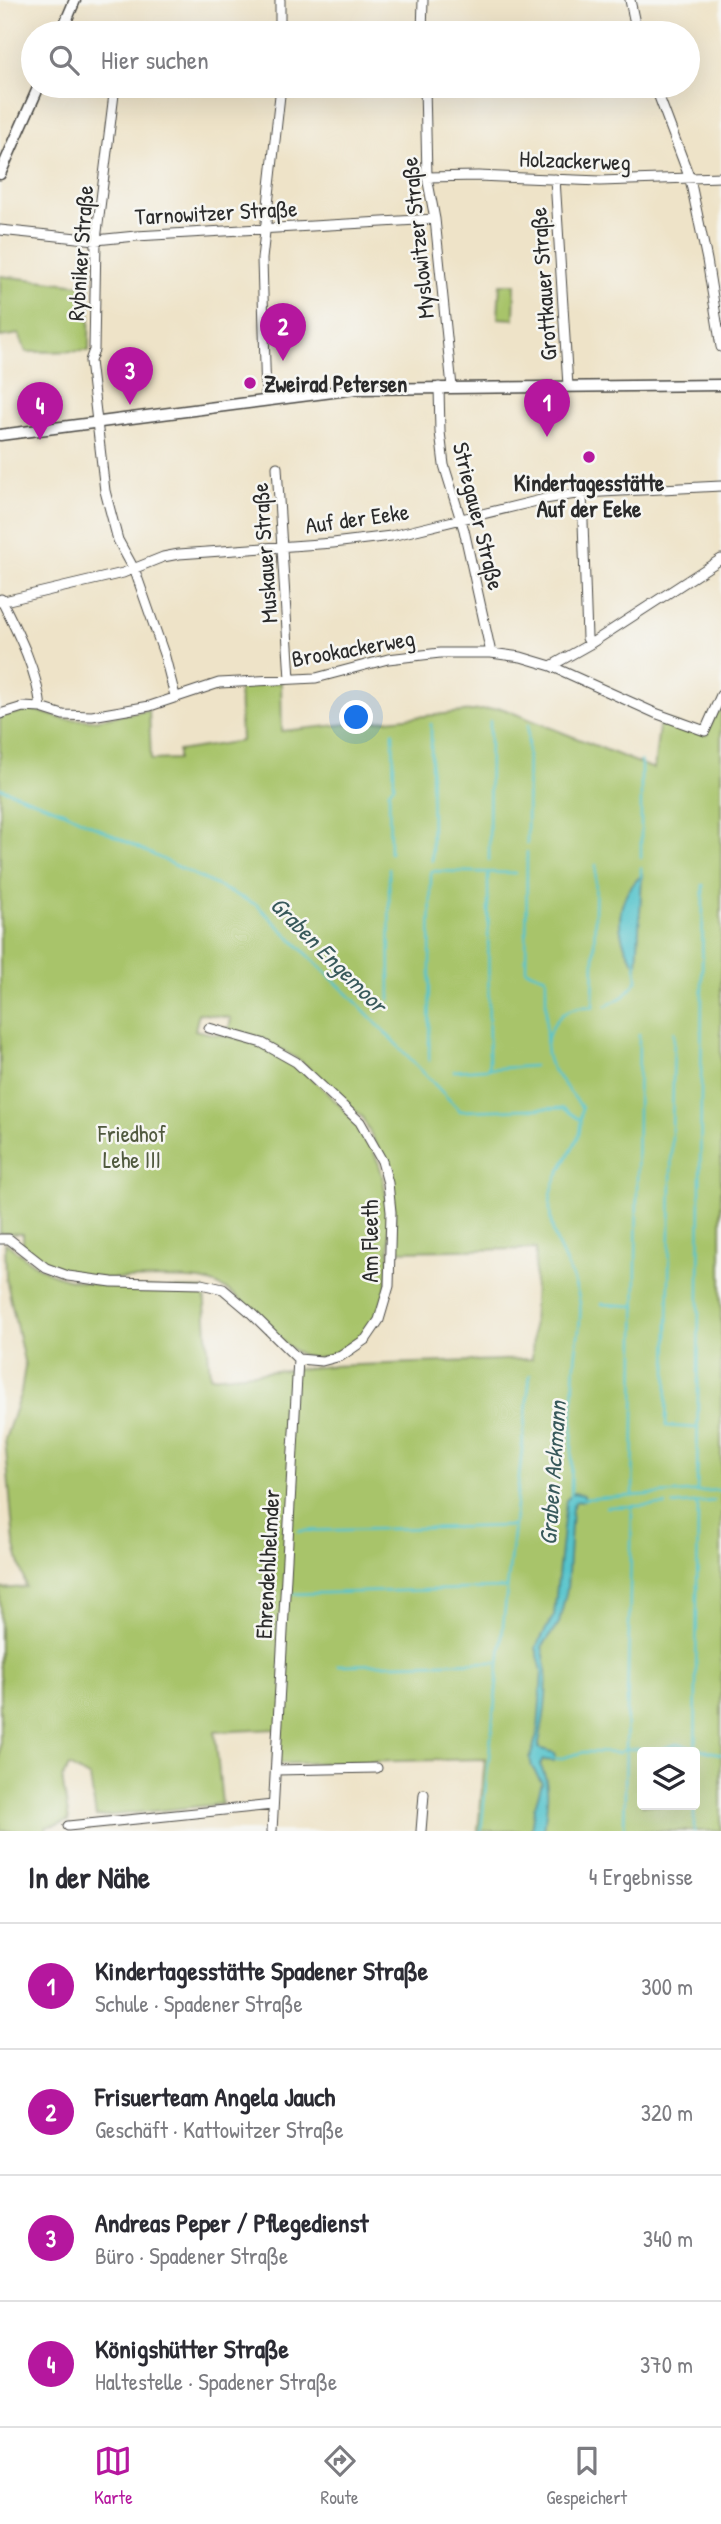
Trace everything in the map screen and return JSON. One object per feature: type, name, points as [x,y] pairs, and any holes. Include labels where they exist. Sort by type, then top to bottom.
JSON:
[{"type":"street","points":[[66,21],[75,0]]},
{"type":"street","points":[[280,0],[280,21]]},
{"type":"street","points":[[422,21],[423,0]]},
{"type":"street","points":[[630,0],[635,21]]},
{"type":"street","points":[[0,174],[34,98]]},
{"type":"street","name":"Rybniker Straße","points":[[114,98],[96,240],[94,350],[90,361],[96,422],[105,491],[118,540],[133,567],[165,657],[175,696]]},
{"type":"street","points":[[266,400],[262,260],[280,98]]},
{"type":"street","name":"Myslowitzer Straße","points":[[425,98],[427,177],[435,219],[452,387]]},
{"type":"street","points":[[660,98],[690,179],[721,347]]},
{"type":"street","name":"Holzackerweg","points":[[427,177],[600,181],[721,177]]},
{"type":"street","name":"Grottkauer Straße","points":[[555,179],[568,386]]},
{"type":"street","name":"Tarnowitzer Straße","points":[[0,230],[96,240],[435,219]]},
{"type":"street","points":[[0,435],[356,389],[721,385]]},
{"type":"street","name":"Striegauer Straße","points":[[439,387],[443,465],[464,530],[491,653]]},
{"type":"street","name":"Muskauer Straße","points":[[277,467],[290,678]]},
{"type":"street","name":"Auf der Eeke","points":[[1,600],[123,573],[133,567],[180,554],[391,536],[545,499],[582,493],[721,486]]},
{"type":"street","points":[[582,493],[587,638],[590,645]]},
{"type":"street","points":[[551,666],[590,645],[721,559]]},
{"type":"street","points":[[1,600],[23,646],[39,691],[41,708]]},
{"type":"street","name":"Brookackerweg","points":[[0,714],[23,707],[41,708],[63,715],[92,716],[141,708],[219,683],[316,678],[388,659],[440,653],[491,653],[521,657],[551,666],[655,713],[705,731],[721,695]]},
{"type":"street","name":"Am Fleeth","points":[[209,1028],[262,1043],[296,1062],[360,1122],[382,1161],[391,1212],[391,1249],[389,1286],[379,1320],[366,1339],[341,1356],[322,1361],[298,1359]]},
{"type":"street","points":[[0,1239],[9,1239],[46,1268],[68,1276],[112,1282],[201,1283],[223,1289],[298,1359]]},
{"type":"street","name":"Ehrendehlhelmder","points":[[272,1831],[298,1359]]},
{"type":"street","points":[[276,1770],[377,1768]]},
{"type":"street","points":[[421,1831],[424,1794]]},
{"type":"street","points":[[68,1826],[102,1826],[274,1805]]},
{"type":"green space","points":[[0,276],[90,286],[89,351],[26,352],[19,334],[0,337]]},
{"type":"green space","points":[[500,284],[515,284],[514,319],[498,318]]},
{"type":"green space","name":"Friedhof Lehe III","points":[[281,682],[282,731],[501,708],[654,769],[660,718],[706,735],[721,702],[721,1831],[478,1831],[485,1759],[273,1764],[276,1729],[215,1732],[222,1804],[96,1817],[90,1778],[69,1766],[62,1778],[69,1821],[46,1827],[47,1831],[0,1831],[0,1589],[26,1587],[14,1543],[5,1439],[21,1392],[25,1366],[6,1278],[5,1242],[40,1268],[81,1282],[123,1287],[204,1289],[210,1377],[330,1366],[532,1359],[536,1249],[394,1251],[395,1211],[385,1162],[362,1117],[301,1061],[263,1039],[229,1029],[231,1018],[199,1013],[195,1030],[254,1042],[288,1060],[314,1080],[349,1116],[367,1139],[379,1164],[389,1220],[389,1265],[382,1305],[365,1331],[330,1355],[315,1358],[301,1355],[275,1335],[235,1295],[219,1285],[200,1280],[107,1278],[63,1271],[43,1261],[23,1246],[23,1234],[0,1233],[0,716],[34,710],[63,719],[92,720],[149,710],[151,760],[178,759],[178,751],[241,741],[239,686]]},
{"type":"water","points":[[642,875],[637,966],[624,943],[620,919],[626,896]]},
{"type":"water","points":[[574,1493],[584,1495],[584,1500],[575,1502],[572,1509],[567,1589],[559,1623],[542,1647],[547,1685],[538,1748],[555,1753],[554,1761],[543,1760],[540,1765],[547,1789],[544,1831],[531,1831],[542,1783],[530,1758],[538,1731],[542,1671],[536,1647],[554,1615],[566,1500]]},
{"type":"waterway","points":[[489,860],[490,721]]},
{"type":"waterway","points":[[431,724],[432,861]]},
{"type":"waterway","points":[[527,843],[528,725]]},
{"type":"waterway","points":[[390,853],[389,791],[394,785],[393,732]]},
{"type":"waterway","points":[[641,761],[641,858]]},
{"type":"waterway","name":"Graben Engemoor","points":[[0,788],[65,812],[257,905],[356,1002],[460,1111],[563,1108],[579,1119]]},
{"type":"waterway","points":[[527,852],[526,970],[546,977],[546,1042]]},
{"type":"waterway","name":"Graben Ackmann","points":[[571,1496],[574,1379],[580,1304],[554,1233],[550,1207],[553,1187],[579,1134],[582,1108],[549,1062],[547,1045],[551,1029],[561,1016],[578,1007],[593,1007],[596,865]]},
{"type":"waterway","points":[[641,868],[641,877]]},
{"type":"waterway","points":[[389,869],[390,1000]]},
{"type":"waterway","points":[[429,1061],[431,871],[515,873]]},
{"type":"waterway","points":[[488,873],[489,1069]]},
{"type":"waterway","points":[[697,1492],[703,885]]},
{"type":"waterway","points":[[606,1006],[624,996],[637,981],[636,963]]},
{"type":"waterway","points":[[674,1032],[666,1426],[698,1428]]},
{"type":"waterway","points":[[633,1496],[639,1034]]},
{"type":"waterway","points":[[454,1071],[534,1066]]},
{"type":"waterway","points":[[602,1304],[636,1306]]},
{"type":"waterway","points":[[481,1831],[530,1375]]},
{"type":"waterway","points":[[582,1499],[721,1490]]},
{"type":"waterway","points":[[673,1505],[714,1501]]},
{"type":"waterway","points":[[695,1503],[698,1507],[695,1747]]},
{"type":"waterway","points":[[606,1507],[666,1505]]},
{"type":"waterway","points":[[624,1831],[632,1507]]},
{"type":"waterway","points":[[299,1531],[513,1526]]},
{"type":"waterway","points":[[290,1594],[506,1588]]},
{"type":"waterway","points":[[338,1665],[496,1662]]},
{"type":"waterway","points":[[551,1758],[558,1759],[584,1752],[618,1753],[626,1749],[661,1749],[677,1744],[721,1754]]},
{"type":"waterway","points":[[694,1810],[694,1831]]},
{"type":"place","name":"Frisuerteam Angela Jauch","points":[[283,361]]},
{"type":"place","name":"Zweirad Petersen","points":[[250,383]]},
{"type":"place","name":"Andreas Peper / Pflegedienst","points":[[130,405]]},
{"type":"place","name":"Kindertagesstätte Spadener Straße","points":[[547,437]]},
{"type":"place","name":"Königshütter Straße","points":[[40,440]]},
{"type":"place","name":"Kindertagesstätte Auf der Eeke","points":[[589,457]]}]
